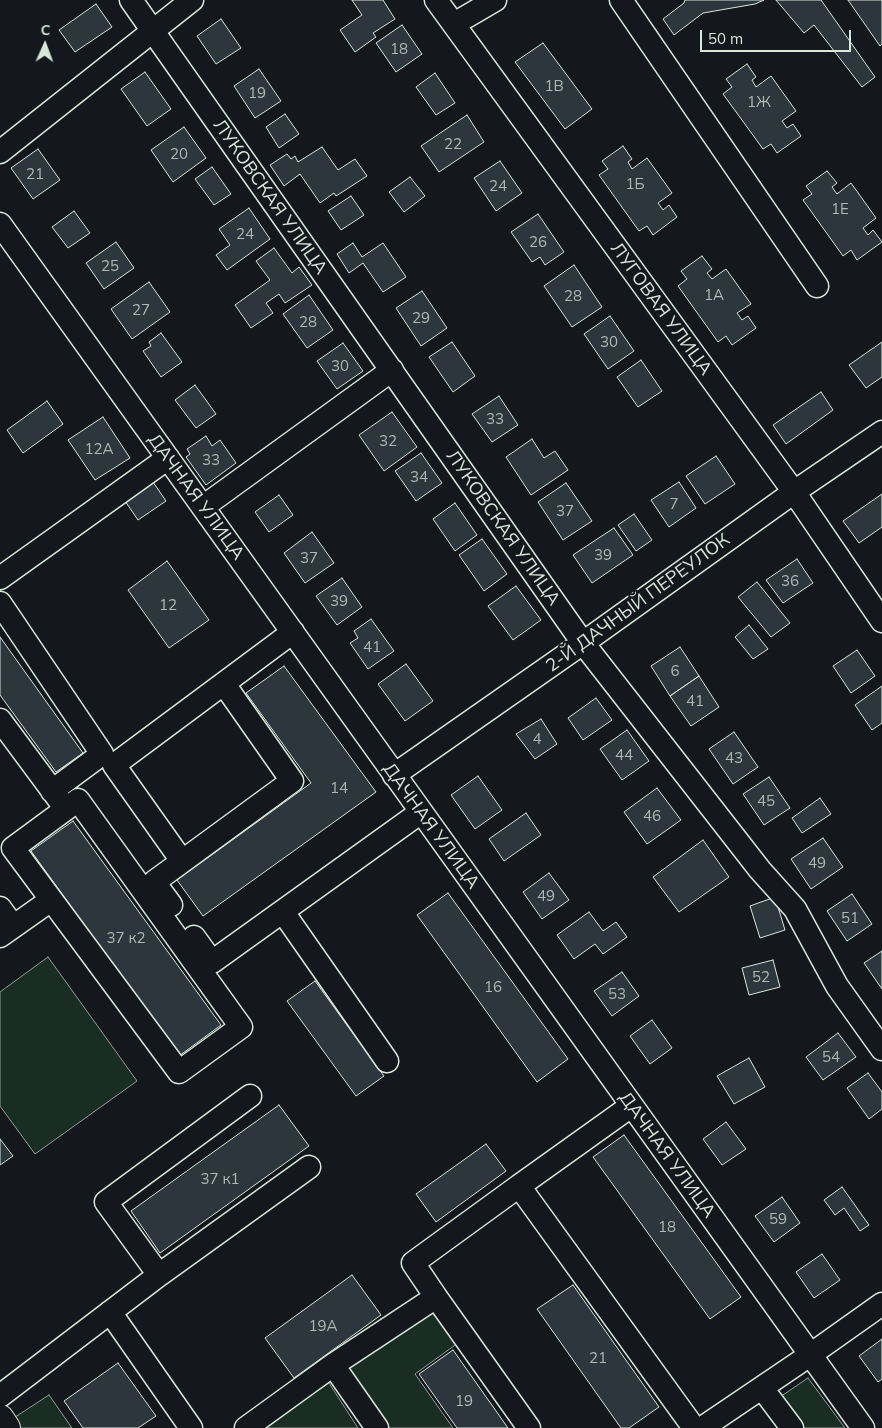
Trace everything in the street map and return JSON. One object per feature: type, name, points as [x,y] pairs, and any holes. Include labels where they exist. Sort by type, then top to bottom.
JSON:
[{"type":"main road","points":[[0,1420],[6,1428]]},
{"type":"street","name":"ЛУКОВСКАЯ УЛИЦА","points":[[131,0],[583,643],[760,870],[795,909],[837,986],[882,1049]]},
{"type":"street","points":[[0,152],[192,0]]},
{"type":"street","name":"ЛУГОВАЯ УЛИЦА","points":[[436,0],[794,492],[882,621]]},
{"type":"street","points":[[454,24],[495,0]]},
{"type":"street","points":[[622,0],[817,286]]},
{"type":"street","name":"ДАЧНАЯ УЛИЦА","points":[[0,224],[863,1428]]},
{"type":"street","points":[[203,507],[392,370]]},
{"type":"street","name":"2-Й ДАЧНЫЙ ПЕРЕУЛОК","points":[[394,774],[882,432]]},
{"type":"street","points":[[0,578],[168,458]]},
{"type":"street","points":[[0,603],[102,754],[52,791]]},
{"type":"street","points":[[182,861],[114,765],[293,632]]},
{"type":"street","points":[[224,684],[292,781],[154,882],[212,962],[421,812]]},
{"type":"street","points":[[0,720],[66,809]]},
{"type":"street","points":[[78,800],[241,1028],[179,1072],[51,900],[7,853],[78,800]]},
{"type":"street","points":[[0,908],[6,931],[51,900]]},
{"type":"street","points":[[283,912],[387,1061]]},
{"type":"street","points":[[159,1275],[106,1202],[250,1096]]},
{"type":"street","points":[[529,1428],[413,1263],[631,1106]]},
{"type":"street","points":[[0,1396],[159,1275],[309,1167]]},
{"type":"street","points":[[519,1186],[694,1428]]},
{"type":"street","points":[[246,1428],[436,1297]]},
{"type":"street","points":[[702,1428],[882,1304]]},
{"type":"street","points":[[110,1312],[182,1425]]},
{"type":"street","points":[[334,1366],[377,1428]]},
{"type":"street","points":[[762,1388],[792,1428]]},
{"type":"green space","points":[[48,957],[137,1081],[35,1154],[0,1106],[0,992]]},
{"type":"green space","points":[[432,1307],[458,1343],[415,1374],[453,1428],[389,1428],[346,1368]]},
{"type":"green space","points":[[808,1378],[845,1428],[803,1428],[780,1397]]},
{"type":"green space","points":[[329,1383],[358,1428],[263,1428]]},
{"type":"green space","points":[[49,1395],[72,1428],[14,1428],[9,1421]]},
{"type":"building","points":[[352,0],[383,0],[395,19],[373,33],[376,37],[355,52],[340,30],[362,15]]},
{"type":"building","points":[[685,0],[764,0],[755,4],[703,13],[674,35],[663,19],[684,3]]},
{"type":"building","points":[[776,0],[821,0],[875,77],[862,87],[814,25],[804,33]]},
{"type":"building","points":[[848,0],[882,0],[882,44],[880,46]]},
{"type":"building","points":[[96,4],[112,27],[75,52],[59,30]]},
{"type":"building","points":[[221,19],[241,48],[216,64],[197,36]]},
{"type":"building","points":[[402,25],[422,54],[396,72],[376,43]]},
{"type":"building","points":[[543,43],[592,109],[565,129],[515,62]]},
{"type":"building","points":[[747,64],[756,77],[752,80],[756,87],[771,76],[796,111],[782,121],[787,128],[793,124],[801,136],[777,153],[771,144],[763,149],[723,94],[732,87],[726,79]]},
{"type":"building","points":[[259,69],[281,101],[255,118],[234,86]]},
{"type":"building","points":[[145,72],[171,109],[147,126],[121,89]]},
{"type":"building","points":[[435,73],[455,103],[436,115],[416,87]]},
{"type":"building","points":[[285,114],[299,134],[279,148],[266,127]]},
{"type":"building","points":[[467,115],[484,142],[439,172],[421,146]]},
{"type":"building","points":[[184,127],[206,158],[173,182],[151,150]]},
{"type":"building","points":[[623,146],[632,159],[628,162],[632,169],[647,158],[672,193],[658,203],[663,210],[669,205],[677,217],[653,235],[647,226],[639,231],[599,175],[608,169],[602,161]]},
{"type":"building","points":[[322,147],[338,170],[355,159],[367,176],[336,196],[334,193],[320,203],[300,174],[284,186],[270,165],[287,154],[291,159],[295,156],[298,162]]},
{"type":"building","points":[[38,149],[60,180],[33,199],[11,168]]},
{"type":"building","points":[[500,161],[522,193],[496,211],[474,178]]},
{"type":"building","points":[[212,167],[231,194],[214,205],[195,179]]},
{"type":"building","points":[[827,171],[837,183],[832,187],[837,194],[851,183],[876,218],[863,228],[868,235],[873,230],[882,242],[857,260],[851,250],[843,256],[803,200],[812,194],[806,186]]},
{"type":"building","points":[[410,177],[425,196],[404,212],[389,192]]},
{"type":"building","points":[[351,196],[364,215],[341,230],[328,211]]},
{"type":"building","points":[[249,208],[270,239],[227,270],[216,255],[230,245],[219,229]]},
{"type":"building","points":[[74,211],[90,233],[68,248],[52,227]]},
{"type":"building","points":[[538,214],[564,252],[545,265],[540,257],[532,262],[511,232]]},
{"type":"building","points":[[116,242],[134,268],[104,289],[86,263]]},
{"type":"building","points":[[353,243],[362,257],[383,243],[406,277],[383,292],[363,263],[349,273],[337,254]]},
{"type":"building","points":[[274,248],[292,273],[299,267],[312,285],[285,303],[279,294],[266,303],[273,313],[251,328],[235,305],[270,280],[256,261]]},
{"type":"building","points":[[702,256],[712,269],[707,273],[712,279],[726,269],[751,304],[737,313],[742,320],[748,316],[756,328],[732,345],[726,336],[718,342],[678,286],[687,279],[681,271]]},
{"type":"building","points":[[574,265],[602,307],[572,327],[544,286]]},
{"type":"building","points":[[149,282],[170,312],[132,339],[111,309]]},
{"type":"building","points":[[422,291],[447,328],[421,346],[396,308]]},
{"type":"building","points":[[309,295],[333,330],[307,348],[283,314]]},
{"type":"building","points":[[610,316],[634,351],[608,369],[584,334]]},
{"type":"building","points":[[161,333],[182,362],[161,377],[143,351],[151,346],[149,342]]},
{"type":"building","points":[[452,342],[475,376],[453,392],[429,357]]},
{"type":"building","points":[[882,342],[882,377],[866,388],[849,365]]},
{"type":"building","points":[[343,343],[363,371],[337,389],[317,361]]},
{"type":"building","points":[[641,360],[662,391],[638,407],[617,377]]},
{"type":"building","points":[[195,385],[216,414],[196,428],[175,400]]},
{"type":"building","points":[[821,392],[833,410],[786,444],[773,425]]},
{"type":"building","points":[[499,396],[518,425],[492,442],[472,414]]},
{"type":"building","points":[[47,401],[63,424],[23,453],[7,430]]},
{"type":"building","points":[[392,412],[417,447],[384,471],[359,435]]},
{"type":"building","points":[[103,417],[130,458],[95,480],[68,440]]},
{"type":"building","points":[[206,436],[212,446],[220,440],[236,463],[206,485],[186,457],[190,454],[187,449]]},
{"type":"building","points":[[532,439],[544,458],[555,451],[568,470],[531,495],[506,457]]},
{"type":"building","points":[[421,453],[442,483],[416,501],[395,471]]},
{"type":"building","points":[[716,456],[735,484],[705,504],[686,476]]},
{"type":"building","points":[[153,482],[166,501],[138,520],[125,501]]},
{"type":"building","points":[[679,482],[696,508],[669,527],[651,500]]},
{"type":"building","points":[[566,483],[592,521],[563,540],[538,502]]},
{"type":"building","points":[[882,494],[882,527],[859,543],[843,521]]},
{"type":"building","points":[[279,495],[293,515],[269,532],[255,512]]},
{"type":"building","points":[[455,503],[477,535],[455,551],[433,519]]},
{"type":"building","points":[[634,514],[652,540],[636,551],[618,525]]},
{"type":"building","points":[[614,528],[633,555],[592,583],[573,555]]},
{"type":"building","points":[[312,532],[334,563],[305,583],[284,553]]},
{"type":"building","points":[[482,539],[507,574],[484,591],[459,555]]},
{"type":"building","points":[[797,559],[813,583],[783,603],[766,580]]},
{"type":"building","points":[[167,561],[209,620],[169,648],[128,590]]},
{"type":"building","points":[[342,578],[362,607],[337,625],[316,596]]},
{"type":"building","points":[[757,582],[790,623],[771,637],[738,597]]},
{"type":"building","points":[[516,586],[541,620],[513,640],[488,606]]},
{"type":"building","points":[[371,619],[394,651],[368,669],[350,643],[358,638],[354,631]]},
{"type":"building","points":[[749,625],[768,649],[753,659],[735,637]]},
{"type":"building","points":[[0,637],[83,753],[56,772],[0,695]]},
{"type":"building","points":[[680,647],[699,676],[670,696],[651,666]]},
{"type":"building","points":[[857,650],[875,676],[851,693],[833,666]]},
{"type":"building","points":[[406,664],[433,701],[405,721],[378,684]]},
{"type":"building","points":[[284,666],[376,792],[203,916],[177,880],[311,783],[246,693]]},
{"type":"building","points":[[699,676],[719,707],[691,726],[670,696]]},
{"type":"building","points":[[882,686],[882,723],[872,730],[855,705]]},
{"type":"building","points":[[596,698],[612,720],[583,740],[568,718]]},
{"type":"building","points":[[541,719],[557,744],[535,759],[516,734]]},
{"type":"building","points":[[627,730],[649,761],[622,780],[600,749]]},
{"type":"building","points":[[734,732],[758,767],[733,784],[709,749]]},
{"type":"building","points":[[478,776],[502,810],[475,829],[451,795]]},
{"type":"building","points":[[769,777],[790,808],[764,825],[743,794]]},
{"type":"building","points":[[657,788],[681,820],[647,844],[624,812]]},
{"type":"building","points":[[820,798],[831,814],[802,833],[792,818]]},
{"type":"building","points":[[526,813],[541,835],[504,861],[489,839]]},
{"type":"building","points":[[73,821],[221,1025],[179,1056],[31,851]]},
{"type":"building","points":[[823,838],[843,867],[811,889],[791,859]]},
{"type":"building","points":[[703,840],[729,877],[679,912],[653,877]]},
{"type":"building","points":[[549,873],[569,900],[542,919],[523,892]]},
{"type":"building","points":[[448,893],[568,1059],[537,1082],[417,915]]},
{"type":"building","points":[[852,894],[872,924],[847,941],[827,911]]},
{"type":"building","points":[[775,897],[785,930],[760,938],[750,906]]},
{"type":"building","points":[[589,912],[603,931],[616,922],[627,937],[603,954],[595,944],[574,959],[557,935]]},
{"type":"building","points":[[882,951],[882,989],[864,963]]},
{"type":"building","points":[[773,960],[780,987],[749,995],[742,968]]},
{"type":"building","points":[[622,972],[639,996],[612,1016],[594,991]]},
{"type":"building","points":[[315,981],[384,1076],[356,1096],[287,1001]]},
{"type":"building","points":[[652,1020],[672,1048],[650,1064],[630,1036]]},
{"type":"building","points":[[838,1033],[856,1057],[823,1080],[806,1057]]},
{"type":"building","points":[[749,1058],[765,1087],[734,1104],[717,1076]]},
{"type":"building","points":[[868,1073],[882,1092],[882,1109],[869,1119],[847,1088]]},
{"type":"building","points":[[279,1105],[309,1146],[160,1253],[131,1211]]},
{"type":"building","points":[[726,1122],[746,1149],[722,1165],[703,1139]]},
{"type":"building","points":[[624,1135],[741,1297],[710,1319],[593,1157]]},
{"type":"building","points":[[0,1139],[13,1156],[0,1165]]},
{"type":"building","points":[[486,1144],[506,1171],[436,1222],[416,1194]]},
{"type":"building","points":[[842,1187],[869,1225],[860,1231],[844,1208],[835,1215],[824,1200]]},
{"type":"building","points":[[782,1197],[800,1223],[774,1242],[755,1216]]},
{"type":"building","points":[[822,1254],[840,1280],[814,1298],[796,1272]]},
{"type":"building","points":[[352,1275],[381,1315],[294,1378],[265,1338]]},
{"type":"building","points":[[573,1285],[659,1407],[629,1428],[621,1428],[537,1309]]},
{"type":"building","points":[[882,1339],[882,1379],[878,1382],[859,1356]]},
{"type":"building","points":[[453,1350],[508,1428],[457,1428],[419,1374]]},
{"type":"building","points":[[118,1363],[156,1416],[138,1428],[83,1428],[64,1401]]}]
